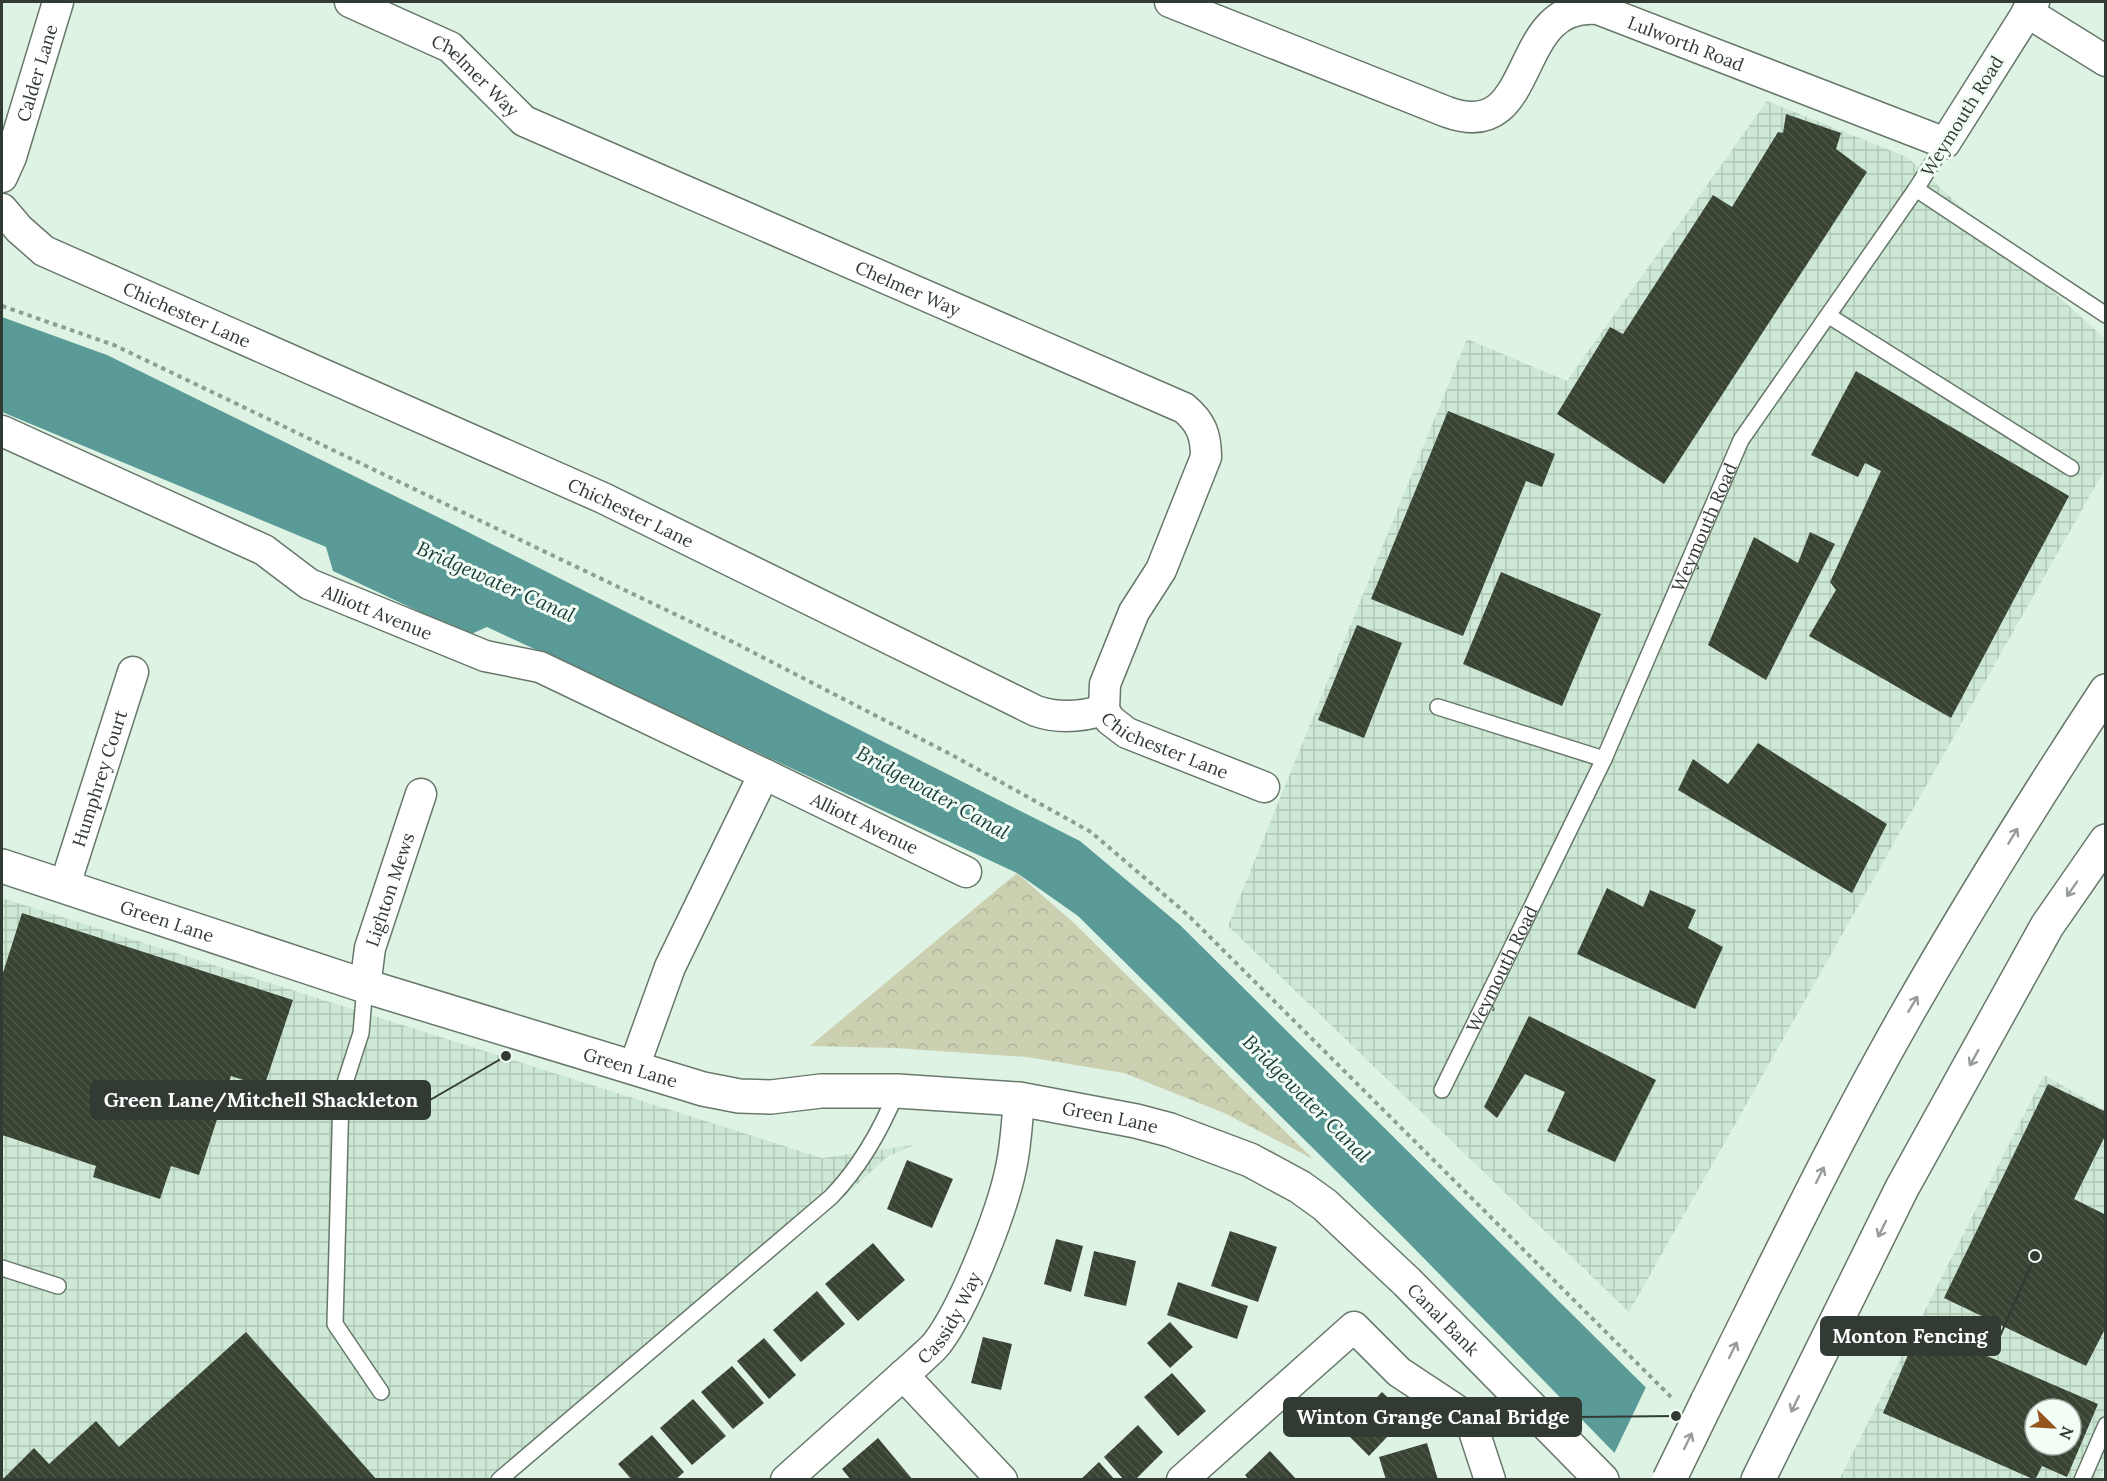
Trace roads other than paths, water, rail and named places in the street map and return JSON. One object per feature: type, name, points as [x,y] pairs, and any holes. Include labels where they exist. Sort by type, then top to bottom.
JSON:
[{"type":"main road","points":[[1669,1479],[1825,1166],[1904,1020],[2041,790],[2106,691]]},
{"type":"main road","points":[[1762,1472],[1902,1188],[2047,927],[2106,841]]},
{"type":"main road","name":"Green Lane","points":[[2,866],[365,986],[703,1089],[739,1096],[771,1097],[821,1091],[897,1091],[1019,1099],[1096,1112],[1170,1130],[1226,1149],[1274,1172]]},
{"type":"main road","name":"Canal Bank","points":[[1274,1172],[1325,1205],[1386,1261],[1602,1479]]},
{"type":"street","name":"Calder Lane","points":[[2,177],[11,157],[58,2]]},
{"type":"street","name":"Chelmer Way","points":[[350,2],[450,46],[524,121],[1184,408],[1196,418],[1206,442],[1206,457],[1161,570],[1134,612],[1114,659],[1105,684],[1104,710]]},
{"type":"street","name":"Lulworth Road","points":[[1182,4],[1447,111],[1470,117],[1497,110],[1508,99],[1538,39],[1546,26],[1557,16],[1571,9],[1584,7],[1598,9],[1945,142]]},
{"type":"street","name":"Weymouth Road","points":[[1945,142],[2031,7]]},
{"type":"street","points":[[2031,7],[2106,61]]},
{"type":"street","name":"Chichester Lane","points":[[2,209],[19,230],[44,251],[603,498],[1036,711],[1048,715],[1073,717],[1104,710],[1110,720],[1127,733],[1264,787]]},
{"type":"street","name":"Alliott Avenue","points":[[2,431],[264,550],[309,584],[485,656],[540,668],[966,872]]},
{"type":"street","name":"Humphrey Court","points":[[65,885],[133,672]]},
{"type":"street","points":[[634,1067],[670,967],[764,774]]},
{"type":"street","name":"Lighton Mews","points":[[365,986],[370,948],[422,794]]},
{"type":"street","name":"Cassidy Way","points":[[786,1479],[937,1344],[947,1329],[987,1239],[1011,1170],[1019,1099]]},
{"type":"street","points":[[1182,1479],[1354,1327],[1399,1372],[1470,1419],[1490,1479]]},
{"type":"street","points":[[903,1375],[1002,1479]]},
{"type":"lane","name":"Weymouth Road","points":[[1442,1090],[1604,759],[1742,440],[1916,189],[1945,142]]},
{"type":"lane","points":[[1916,189],[2106,315]]},
{"type":"lane","points":[[1828,316],[2071,468]]},
{"type":"lane","points":[[1438,707],[1604,759]]},
{"type":"lane","points":[[365,986],[361,1033],[340,1095],[335,1324],[381,1392]]},
{"type":"lane","points":[[499,1479],[831,1197],[853,1174],[886,1118],[897,1091]]},
{"type":"lane","points":[[2,1268],[58,1286]]},
{"type":"lane","points":[[2082,1479],[2106,1425]]},
{"type":"water","name":"Bridgewater Canal","points":[[2,317],[107,355],[452,524],[1080,841],[1180,925],[1738,1479],[1640,1479],[1405,1239],[1078,916],[1017,873],[487,627],[469,635],[333,571],[326,547],[2,412]]},
{"type":"place","name":"Green Lane/Mitchell Shackleton","points":[[506,1056]]},
{"type":"place","name":"Monton Fencing","points":[[2035,1256]]},
{"type":"place","name":"Winton Grange Canal Bridge","points":[[1676,1416]]}]
